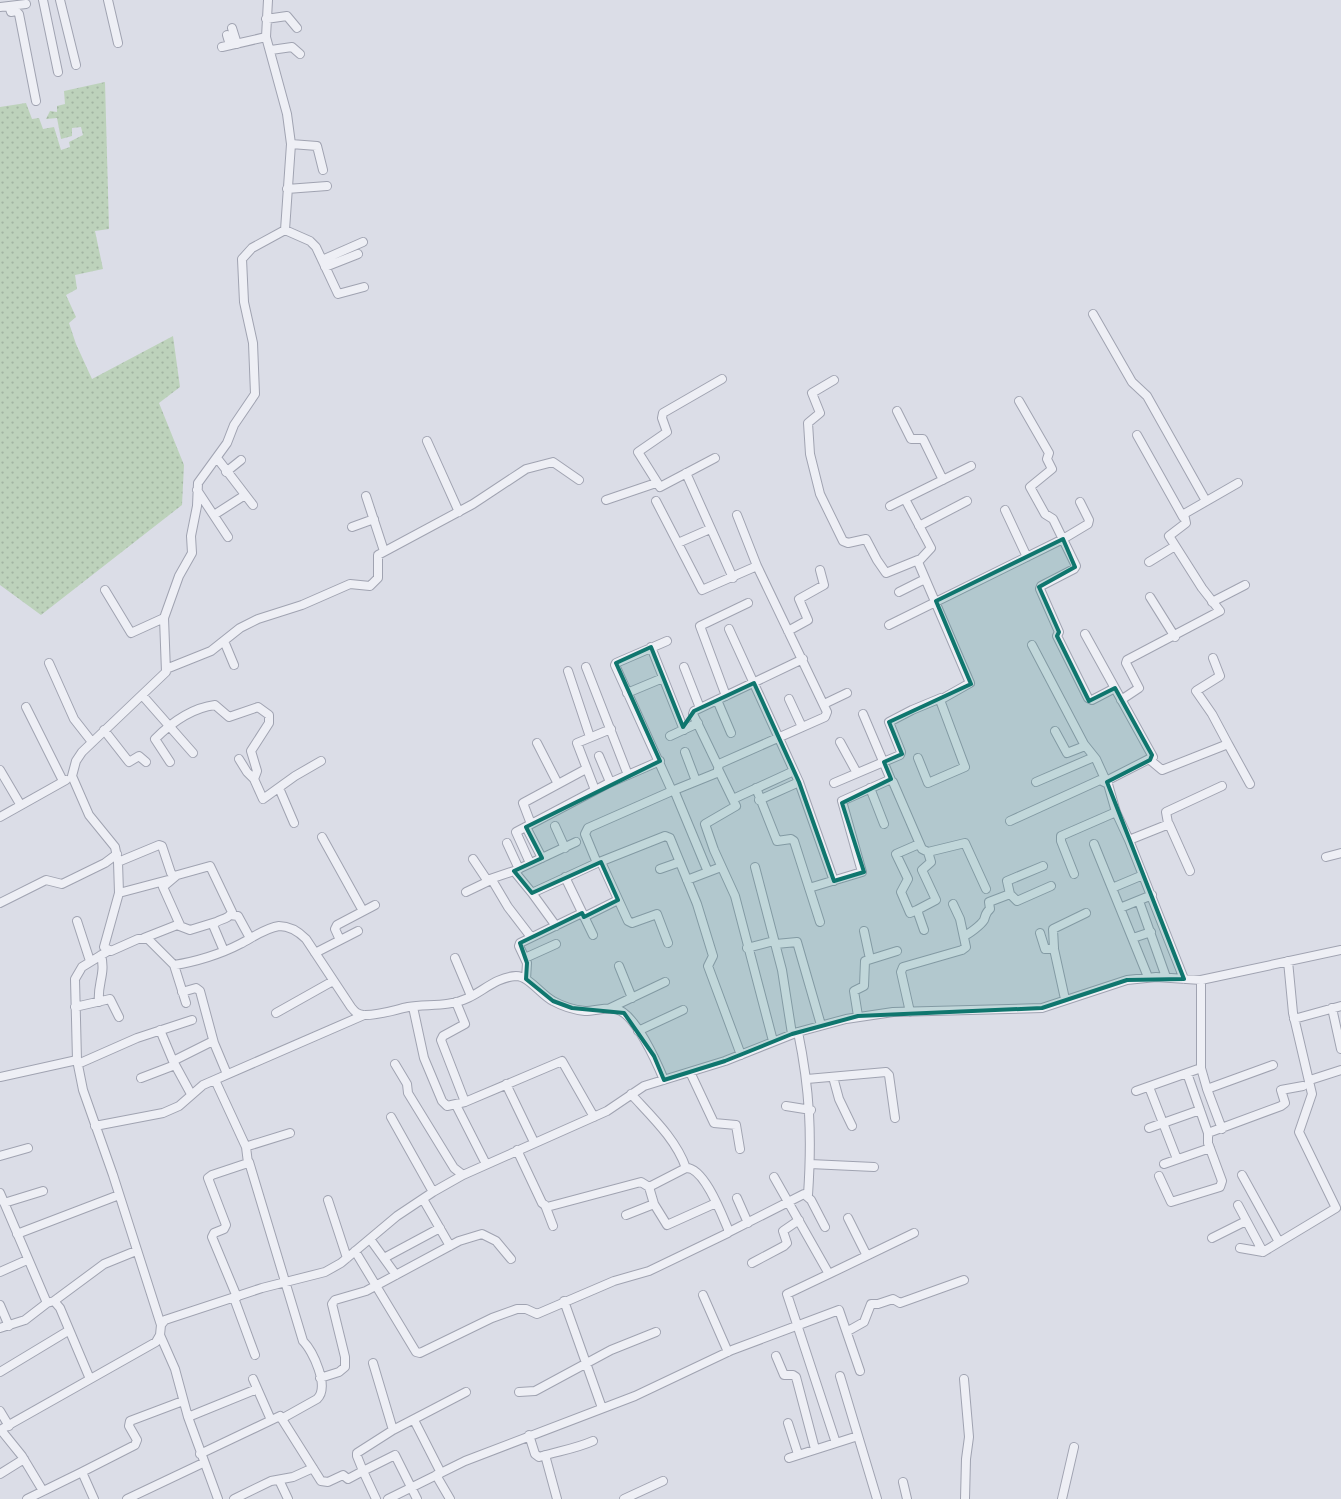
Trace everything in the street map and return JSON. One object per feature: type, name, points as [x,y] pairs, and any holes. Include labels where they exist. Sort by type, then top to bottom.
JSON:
[{"type":"street","points":[[43,0],[58,72]]},
{"type":"street","points":[[60,0],[76,65]]},
{"type":"street","points":[[108,0],[118,43]]},
{"type":"street","points":[[268,0],[266,36],[287,114],[291,144],[285,230]]},
{"type":"street","points":[[0,7],[26,4]]},
{"type":"street","points":[[9,6],[11,12],[18,12],[19,14],[36,101]]},
{"type":"street","points":[[266,19],[288,16],[297,28]]},
{"type":"street","points":[[230,45],[232,28]]},
{"type":"street","points":[[227,35],[230,45]]},
{"type":"street","points":[[230,45],[266,36]]},
{"type":"street","points":[[270,50],[292,47],[300,54]]},
{"type":"street","points":[[291,144],[317,146],[323,170]]},
{"type":"street","points":[[287,189],[327,186]]},
{"type":"street","points":[[285,230],[310,241],[324,263],[338,294],[364,287]]},
{"type":"street","points":[[108,951],[104,943],[109,933],[119,893],[115,847],[89,815],[72,776],[76,761],[92,742],[165,674],[164,618],[179,576],[192,553],[191,536],[200,479],[227,443],[234,425],[252,401],[256,387],[252,343],[244,302],[242,259],[252,248],[285,230]]},
{"type":"street","points":[[324,263],[362,242]]},
{"type":"street","points":[[324,263],[358,254]]},
{"type":"street","points":[[1093,314],[1132,382],[1147,396],[1206,502]]},
{"type":"street","points":[[715,458],[661,487],[656,483],[638,452],[667,432],[662,418],[663,414],[722,379]]},
{"type":"street","points":[[834,380],[812,394],[820,413],[809,421],[807,427],[810,454],[820,494],[843,541],[848,543],[866,539],[886,573],[918,560],[931,550],[906,499]]},
{"type":"street","points":[[1020,401],[1049,453],[1047,459],[1052,469],[1030,487],[1045,514],[1053,518],[1076,567],[1041,586],[1040,590],[1059,632],[1057,636],[1088,698],[1092,700],[1115,688]]},
{"type":"street","points":[[897,411],[911,439],[922,439],[943,480]]},
{"type":"street","points":[[1121,700],[1139,688],[1126,663],[1127,660],[1219,612],[1220,609],[1212,602],[1169,536],[1186,523],[1137,435]]},
{"type":"street","points":[[427,441],[459,512]]},
{"type":"street","points":[[217,458],[253,505]]},
{"type":"street","points":[[226,472],[241,460]]},
{"type":"street","points":[[166,669],[198,658],[245,625],[350,584],[366,587],[373,585],[379,574],[378,555],[459,512],[526,470],[538,465],[557,463],[579,480]]},
{"type":"street","points":[[890,506],[971,466]]},
{"type":"street","points":[[686,473],[733,578]]},
{"type":"street","points":[[606,500],[656,483]]},
{"type":"street","points":[[1183,517],[1184,514],[1238,483]]},
{"type":"street","points":[[197,490],[228,537]]},
{"type":"street","points":[[214,516],[245,495]]},
{"type":"street","points":[[366,496],[384,551]]},
{"type":"street","points":[[656,501],[702,590],[757,566]]},
{"type":"street","points":[[919,526],[967,501]]},
{"type":"street","points":[[889,626],[1063,539],[1089,522],[1080,502]]},
{"type":"street","points":[[1005,510],[1027,557]]},
{"type":"street","points":[[668,943],[659,915],[655,914],[630,923],[586,834],[588,828],[696,781],[779,738],[825,717],[827,712],[757,566],[737,515]]},
{"type":"street","points":[[352,527],[374,519]]},
{"type":"street","points":[[678,543],[710,529]]},
{"type":"street","points":[[1149,562],[1175,546]]},
{"type":"street","points":[[834,783],[901,753],[889,724],[890,721],[970,683],[918,560]]},
{"type":"street","points":[[788,631],[808,620],[799,599],[824,585],[820,570]]},
{"type":"street","points":[[899,592],[926,579]]},
{"type":"street","points":[[1212,602],[1245,585]]},
{"type":"street","points":[[105,590],[131,633],[164,618]]},
{"type":"street","points":[[1150,597],[1175,636]]},
{"type":"street","points":[[726,696],[700,626],[748,603]]},
{"type":"street","points":[[729,629],[799,782],[834,881]]},
{"type":"street","points":[[1010,820],[1093,782],[1106,781],[1150,760],[1152,755],[1085,634]]},
{"type":"street","points":[[224,641],[234,665]]},
{"type":"street","points":[[667,641],[615,664],[708,872]]},
{"type":"street","points":[[1032,645],[1085,746],[1094,757],[1106,781],[1116,812],[1152,895],[1184,979]]},
{"type":"street","points":[[651,647],[684,730]]},
{"type":"street","points":[[1213,658],[1220,676],[1196,691],[1212,714],[1250,784]]},
{"type":"street","points":[[773,1041],[734,892],[721,867],[705,824],[735,807],[693,712],[802,659]]},
{"type":"street","points":[[49,663],[74,720],[92,742]]},
{"type":"street","points":[[684,666],[700,708]]},
{"type":"street","points":[[586,667],[628,775]]},
{"type":"street","points":[[568,671],[590,737]]},
{"type":"street","points":[[627,693],[663,678]]},
{"type":"street","points":[[824,704],[847,693]]},
{"type":"street","points":[[142,695],[193,753]]},
{"type":"street","points":[[918,758],[928,784],[966,766],[940,702],[941,698]]},
{"type":"street","points":[[788,699],[802,727]]},
{"type":"street","points":[[717,700],[731,733]]},
{"type":"street","points":[[170,762],[155,741],[167,723],[203,707],[217,705],[229,717],[252,708],[264,709],[269,715],[269,723],[251,751],[257,771],[254,779]]},
{"type":"street","points":[[26,706],[63,781]]},
{"type":"street","points":[[863,714],[919,844],[928,852],[931,862],[922,870],[936,900],[910,913],[901,892],[908,880],[896,854],[919,844]]},
{"type":"street","points":[[670,736],[698,723]]},
{"type":"street","points":[[595,790],[576,743],[611,729]]},
{"type":"street","points":[[104,730],[129,762],[139,756],[146,762]]},
{"type":"street","points":[[1055,731],[1067,753],[1085,746]]},
{"type":"street","points":[[840,742],[857,773]]},
{"type":"street","points":[[537,743],[558,784]]},
{"type":"street","points":[[1150,760],[1162,770],[1228,744]]},
{"type":"street","points":[[684,752],[696,781]]},
{"type":"street","points":[[600,756],[610,782]]},
{"type":"street","points":[[1036,782],[1094,757]]},
{"type":"street","points":[[239,759],[254,779],[263,799],[321,761]]},
{"type":"street","points":[[530,863],[515,833],[610,782],[660,761]]},
{"type":"street","points":[[542,858],[528,826],[522,804],[586,769]]},
{"type":"street","points":[[733,799],[794,771]]},
{"type":"street","points":[[1,776],[20,804]]},
{"type":"street","points":[[0,817],[72,776]]},
{"type":"street","points":[[809,888],[863,871],[842,803],[844,799],[891,780]]},
{"type":"street","points":[[759,800],[799,782]]},
{"type":"street","points":[[1190,871],[1168,823],[1166,812],[1222,786]]},
{"type":"street","points":[[279,788],[294,823]]},
{"type":"street","points":[[756,788],[759,800],[777,841],[791,839],[794,841],[820,922]]},
{"type":"street","points":[[870,788],[884,824]]},
{"type":"street","points":[[1074,874],[1061,842],[1061,836],[1116,812]]},
{"type":"street","points":[[1129,840],[1168,823]]},
{"type":"street","points":[[555,826],[565,848]]},
{"type":"street","points":[[532,893],[665,836],[670,838],[687,880],[713,956],[708,966],[740,1055]]},
{"type":"street","points":[[322,837],[364,911]]},
{"type":"street","points":[[466,892],[576,842]]},
{"type":"street","points":[[928,852],[965,842],[986,889]]},
{"type":"street","points":[[507,843],[517,869],[556,926]]},
{"type":"street","points":[[1094,844],[1148,977]]},
{"type":"street","points":[[0,903],[46,880],[62,884],[104,863],[159,845],[163,849],[173,878]]},
{"type":"street","points":[[1326,857],[1341,853]]},
{"type":"street","points":[[473,859],[491,880],[508,907],[531,937]]},
{"type":"street","points":[[660,869],[680,862]]},
{"type":"street","points":[[119,893],[210,866],[231,910],[230,915]]},
{"type":"street","points":[[1043,866],[1007,881],[1010,894],[1017,901],[1051,886]]},
{"type":"street","points":[[687,880],[721,867]]},
{"type":"street","points":[[755,867],[775,942],[807,1079],[810,1110],[808,1196],[825,1227]]},
{"type":"street","points":[[1112,888],[1143,874]]},
{"type":"street","points":[[566,877],[593,935]]},
{"type":"street","points":[[173,878],[163,887],[180,925]]},
{"type":"street","points":[[964,936],[972,932],[983,920],[985,914],[990,909],[989,902],[1010,894]]},
{"type":"street","points":[[1120,908],[1152,895]]},
{"type":"street","points":[[526,979],[528,968],[519,944],[531,937],[618,900]]},
{"type":"street","points":[[1139,900],[1166,977]]},
{"type":"street","points":[[910,1012],[901,972],[903,967],[962,950],[966,944],[953,904]]},
{"type":"street","points":[[340,940],[335,929],[337,925],[375,905]]},
{"type":"street","points":[[918,910],[924,930]]},
{"type":"street","points":[[1065,999],[1054,948],[1053,929],[1086,913]]},
{"type":"street","points":[[3,1429],[156,1342],[160,1335],[161,1325],[95,1126],[77,1062],[76,973],[90,961],[108,951],[171,926],[180,925],[194,930],[230,915],[238,916],[250,938]]},
{"type":"street","points":[[77,921],[90,961]]},
{"type":"street","points":[[216,922],[213,925],[224,951]]},
{"type":"street","points":[[174,965],[224,951],[270,929],[280,926],[289,928],[298,931],[356,1013],[364,1015]]},
{"type":"street","points":[[315,954],[358,931]]},
{"type":"street","points":[[864,931],[870,959]]},
{"type":"street","points":[[1040,933],[1045,949],[1054,948]]},
{"type":"street","points":[[1133,938],[1166,934]]},
{"type":"street","points":[[144,938],[152,940],[168,961],[174,965],[186,1003]]},
{"type":"street","points":[[748,948],[775,942],[797,942],[821,1025]]},
{"type":"street","points":[[525,958],[556,944]]},
{"type":"street","points":[[161,1325],[170,1318],[235,1297],[325,1272],[347,1258],[423,1198],[463,1175],[594,1117],[612,1108],[644,1086],[740,1055],[795,1033],[858,1016],[910,1012],[1042,1008],[1115,982],[1148,977],[1201,980],[1341,950]]},
{"type":"street","points":[[858,1016],[854,991],[864,988],[864,963],[870,959],[897,951]]},
{"type":"street","points":[[99,1002],[98,988],[104,968],[101,955]]},
{"type":"street","points":[[455,958],[471,996]]},
{"type":"street","points":[[1240,1248],[1263,1252],[1336,1208],[1298,1132],[1311,1099],[1306,1083],[1294,1019],[1288,961]]},
{"type":"street","points":[[619,966],[632,998]]},
{"type":"street","points":[[95,1126],[163,1113],[179,1106],[203,1085],[364,1015],[456,1002],[507,977],[518,976],[526,979],[538,992],[560,1004],[585,1011],[615,1009],[624,1013],[654,1056],[664,1080]]},
{"type":"street","points":[[1201,980],[1201,1068],[1222,1128]]},
{"type":"street","points":[[276,1013],[333,981]]},
{"type":"street","points":[[607,1010],[665,982]]},
{"type":"street","points":[[182,992],[196,988],[200,991],[214,1041],[227,1074]]},
{"type":"street","points":[[75,1007],[108,999],[112,1001],[119,1017]]},
{"type":"street","points":[[456,1002],[465,1024],[443,1036],[441,1040],[465,1102]]},
{"type":"street","points":[[1294,1019],[1341,1006]]},
{"type":"street","points":[[413,1007],[424,1058],[442,1101],[447,1106],[465,1102],[562,1061],[594,1117]]},
{"type":"street","points":[[1332,1008],[1341,1049]]},
{"type":"street","points":[[638,1031],[683,1010]]},
{"type":"street","points":[[0,1076],[77,1062],[160,1030],[192,1020]]},
{"type":"street","points":[[160,1030],[174,1063],[191,1094]]},
{"type":"street","points":[[141,1078],[174,1063],[214,1041]]},
{"type":"street","points":[[395,1064],[407,1084],[408,1092],[445,1154],[454,1168],[463,1175]]},
{"type":"street","points":[[1207,1088],[1273,1065]]},
{"type":"street","points":[[1136,1091],[1201,1068]]},
{"type":"street","points":[[1208,1133],[1281,1106],[1284,1103],[1281,1090],[1341,1070]]},
{"type":"street","points":[[690,1072],[714,1123],[736,1126],[740,1149]]},
{"type":"street","points":[[807,1079],[886,1072],[889,1076],[895,1118]]},
{"type":"street","points":[[1159,1176],[1171,1202],[1220,1186],[1222,1181],[1187,1073]]},
{"type":"street","points":[[834,1078],[839,1099],[852,1126]]},
{"type":"street","points":[[200,1454],[280,1416],[283,1418],[321,1395],[323,1387],[309,1346],[303,1341],[284,1283],[248,1162],[246,1147],[215,1080]]},
{"type":"street","points":[[506,1084],[534,1142]]},
{"type":"street","points":[[1149,1087],[1177,1159]]},
{"type":"street","points":[[631,1094],[670,1139],[682,1156],[686,1168]]},
{"type":"street","points":[[456,1105],[486,1164]]},
{"type":"street","points":[[786,1106],[810,1110]]},
{"type":"street","points":[[1149,1128],[1200,1110]]},
{"type":"street","points":[[391,1117],[433,1192]]},
{"type":"street","points":[[246,1147],[290,1133]]},
{"type":"street","points":[[0,1156],[28,1148]]},
{"type":"street","points":[[1164,1164],[1210,1148]]},
{"type":"street","points":[[517,1150],[545,1205],[553,1226]]},
{"type":"street","points":[[248,1162],[208,1178],[226,1225],[214,1233],[212,1237],[256,1355]]},
{"type":"street","points":[[810,1164],[874,1167]]},
{"type":"street","points":[[649,1187],[686,1168],[694,1170],[700,1175],[716,1203],[729,1232]]},
{"type":"street","points":[[1242,1175],[1279,1242]]},
{"type":"street","points":[[774,1177],[829,1274]]},
{"type":"street","points":[[545,1205],[547,1207],[641,1182],[649,1187],[654,1204],[668,1226],[716,1203]]},
{"type":"street","points":[[4,1203],[43,1190]]},
{"type":"street","points":[[0,1192],[27,1260],[50,1302],[60,1308],[68,1331],[90,1379]]},
{"type":"street","points":[[355,1251],[416,1352],[420,1353],[492,1318],[522,1308],[537,1314],[614,1281],[649,1271],[804,1194],[808,1196]]},
{"type":"street","points":[[16,1234],[119,1195]]},
{"type":"street","points":[[423,1198],[450,1246]]},
{"type":"street","points":[[737,1198],[748,1223]]},
{"type":"street","points":[[328,1200],[347,1258]]},
{"type":"street","points":[[626,1215],[654,1204]]},
{"type":"street","points":[[1238,1205],[1263,1252]]},
{"type":"street","points":[[848,1218],[866,1254]]},
{"type":"street","points":[[752,1263],[784,1246],[786,1243],[783,1231],[799,1220]]},
{"type":"street","points":[[1212,1238],[1246,1221]]},
{"type":"street","points":[[384,1258],[440,1228]]},
{"type":"street","points":[[320,1378],[339,1372],[345,1367],[345,1357],[332,1304],[339,1298],[377,1285],[472,1236],[485,1234],[496,1241],[511,1259]]},
{"type":"street","points":[[836,1442],[787,1294],[866,1254],[914,1234]]},
{"type":"street","points":[[370,1239],[396,1275]]},
{"type":"street","points":[[0,1328],[30,1317],[104,1264],[136,1251]]},
{"type":"street","points":[[0,1272],[27,1260]]},
{"type":"street","points":[[848,1331],[864,1322],[871,1304],[878,1304],[892,1299],[900,1302],[964,1280]]},
{"type":"street","points":[[703,1295],[728,1352]]},
{"type":"street","points":[[564,1301],[602,1408]]},
{"type":"street","points":[[0,1305],[9,1326]]},
{"type":"street","points":[[388,1499],[465,1461],[635,1396],[728,1352],[839,1310],[848,1331],[860,1371]]},
{"type":"street","points":[[0,1372],[68,1331]]},
{"type":"street","points":[[519,1392],[535,1391],[586,1366],[612,1350],[656,1332]]},
{"type":"street","points":[[160,1335],[175,1369],[200,1454],[218,1499]]},
{"type":"street","points":[[776,1356],[784,1375],[796,1377],[815,1449]]},
{"type":"street","points":[[373,1363],[394,1430]]},
{"type":"street","points":[[840,1376],[877,1499]]},
{"type":"street","points":[[253,1379],[271,1420]]},
{"type":"street","points":[[964,1379],[969,1437],[966,1459],[965,1499]]},
{"type":"street","points":[[188,1417],[231,1398],[257,1390]]},
{"type":"street","points":[[376,1499],[356,1454],[394,1430],[466,1392]]},
{"type":"street","points":[[27,1499],[135,1445],[137,1440],[129,1426],[130,1421],[183,1401]]},
{"type":"street","points":[[0,1411],[3,1429],[43,1491]]},
{"type":"street","points":[[283,1418],[324,1483],[342,1475],[350,1478],[395,1456],[417,1499]]},
{"type":"street","points":[[414,1420],[450,1499]]},
{"type":"street","points":[[788,1423],[798,1454]]},
{"type":"street","points":[[529,1435],[536,1456],[573,1450],[593,1440]]},
{"type":"street","points":[[789,1458],[858,1436]]},
{"type":"street","points":[[1062,1499],[1074,1447]]},
{"type":"street","points":[[545,1455],[557,1499]]},
{"type":"street","points":[[0,1474],[24,1459]]},
{"type":"street","points":[[127,1499],[204,1463]]},
{"type":"street","points":[[234,1499],[271,1481],[293,1477],[313,1468]]},
{"type":"street","points":[[82,1472],[94,1499]]},
{"type":"street","points":[[279,1480],[288,1499]]},
{"type":"street","points":[[624,1499],[636,1496],[662,1480]]},
{"type":"street","points":[[903,1482],[907,1499]]},
{"type":"highlighted area","points":[[1063,539],[1075,567],[1039,587],[1059,632],[1057,636],[1089,701],[1115,688],[1152,755],[1150,760],[1107,782],[1184,979],[1127,980],[1042,1008],[858,1016],[792,1034],[725,1061],[664,1080],[654,1056],[624,1013],[572,1008],[553,1001],[526,979],[527,963],[520,943],[582,913],[584,917],[618,900],[601,862],[532,893],[514,871],[542,858],[526,827],[660,761],[616,663],[651,647],[683,727],[694,711],[754,683],[799,782],[834,881],[864,872],[842,803],[891,779],[884,762],[902,754],[889,722],[971,684],[936,601]]},
{"type":"green space","points":[[105,82],[109,229],[95,231],[103,269],[75,275],[77,289],[66,295],[76,317],[69,323],[76,344],[92,379],[173,336],[180,387],[159,403],[184,465],[182,505],[41,615],[0,585],[0,107],[26,103],[32,119],[39,118],[43,129],[54,127],[61,150],[70,147],[69,142],[83,135],[81,127],[72,128],[72,136],[61,139],[57,118],[46,119],[50,111],[57,112],[57,106],[65,104],[64,91]]}]
